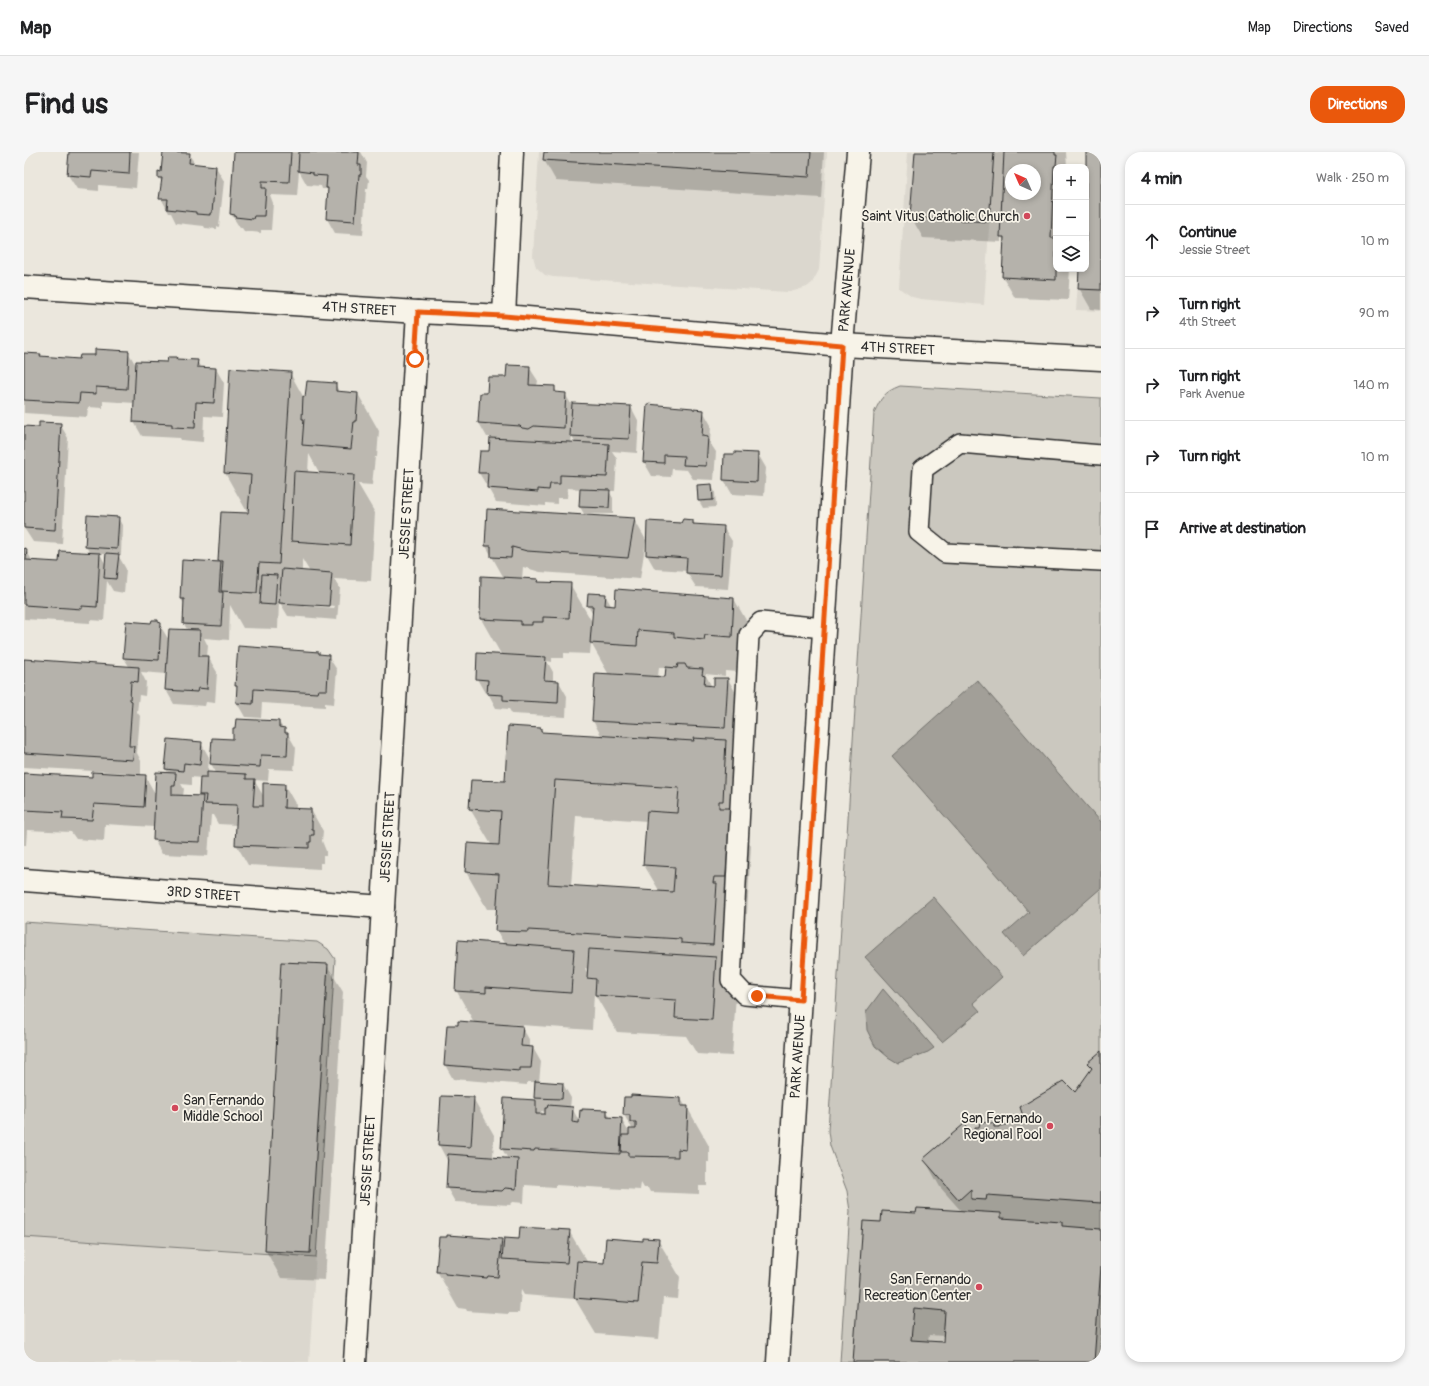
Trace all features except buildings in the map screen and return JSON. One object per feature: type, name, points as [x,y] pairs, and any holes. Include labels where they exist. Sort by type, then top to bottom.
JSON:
[{"type":"street","points":[[504,316],[512,152]]},
{"type":"street","name":"PARK AVENUE","points":[[778,1362],[842,345],[858,152]]},
{"type":"street","name":"4TH STREET","points":[[24,287],[504,316],[842,345],[1101,360]]},
{"type":"street","name":"JESSIE STREET","points":[[355,1362],[418,312]]},
{"type":"street","name":"3RD STREET","points":[[24,880],[383,907]]},
{"type":"lane","points":[[1101,456],[960,443],[923,469],[919,532],[945,553],[1101,561]]},
{"type":"lane","points":[[801,1000],[745,995],[731,980],[749,635],[761,622],[824,628]]},
{"type":"shaded area","points":[[539,152],[827,152],[819,270],[812,283],[807,287],[787,292],[553,277],[545,275],[536,267],[533,256]]},
{"type":"shaded area","points":[[908,152],[994,152],[984,305],[921,299],[912,297],[899,288]]},
{"type":"shaded area","points":[[1086,152],[1101,152],[1101,311],[1076,310],[1079,272],[1089,272],[1089,164],[1086,164]]},
{"type":"shaded area","points":[[900,386],[1101,398],[1101,1362],[840,1362],[850,1211],[847,1191],[830,1146],[828,1131],[874,413],[884,396]]},
{"type":"shaded area","points":[[977,680],[1101,822],[1101,888],[1023,956],[1004,934],[1029,912],[892,756]]},
{"type":"shaded area","points":[[933,897],[1002,977],[973,1003],[980,1011],[942,1042],[865,957]]},
{"type":"shaded area","name":"San Fernando Middle School","points":[[24,922],[317,942],[328,949],[335,959],[309,1362],[24,1362]]},
{"type":"shaded area","name":"San Fernando Middle School","points":[[24,922],[317,942],[328,949],[335,959],[316,1257],[24,1237]]},
{"type":"shaded area","points":[[883,989],[934,1048],[928,1052],[898,1063],[875,1046],[867,1030],[866,1012]]},
{"type":"place","name":"Saint Vitus Catholic Church","points":[[1027,216]]},
{"type":"place","name":"San Fernando Middle School","points":[[175,1108]]},
{"type":"place","name":"San Fernando Regional Pool","points":[[1050,1126]]},
{"type":"place","name":"San Fernando Recreation Center","points":[[979,1287]]},
{"type":"route","points":[[415,359],[418,312],[504,316],[842,345],[801,1000],[757,996]]}]
